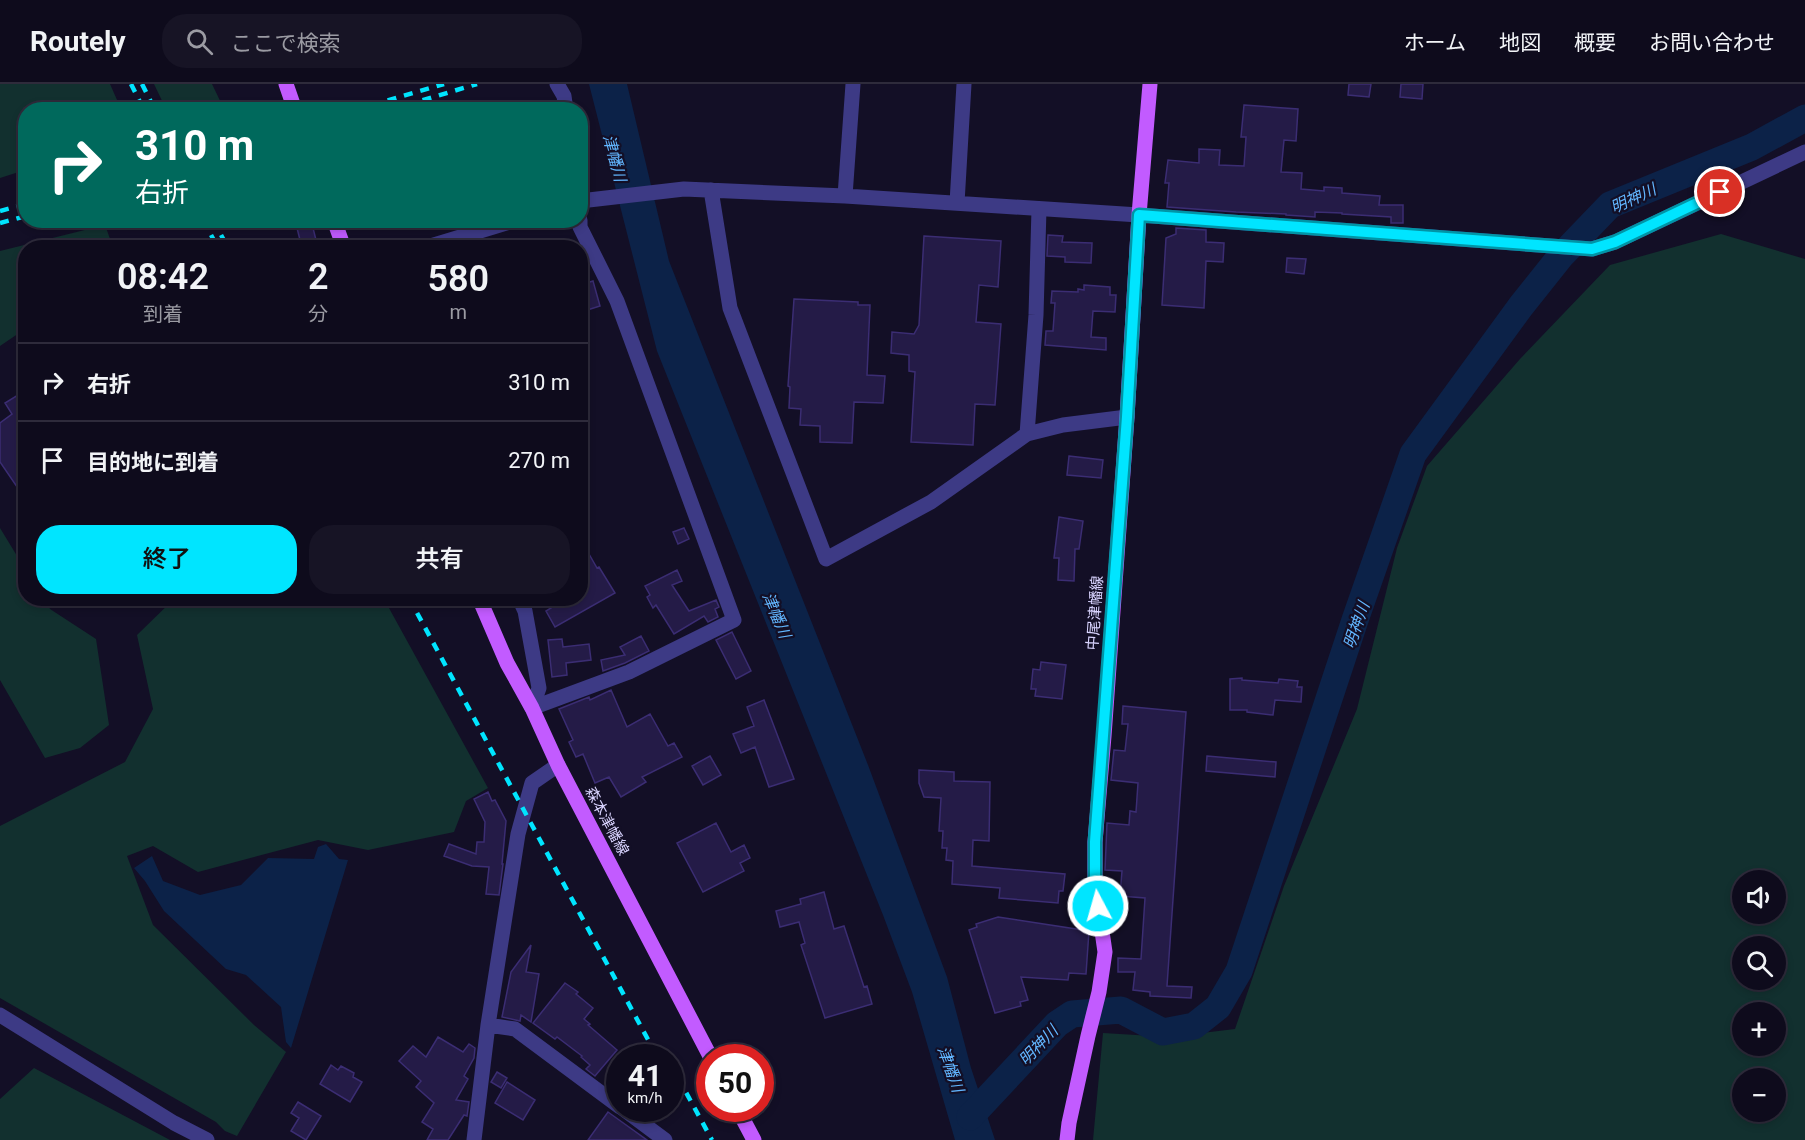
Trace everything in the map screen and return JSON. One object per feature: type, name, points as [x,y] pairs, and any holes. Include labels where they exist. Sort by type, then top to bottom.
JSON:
[{"type":"main road","points":[[286,84],[292,102]]},
{"type":"main road","name":"中尾津幡線","points":[[1067,1140],[1088,1036],[1100,992],[1105,952],[1095,883],[1095,842],[1150,84]]},
{"type":"main road","name":"森本津幡線","points":[[482,606],[507,663],[532,708],[558,765],[704,1044]]},
{"type":"main road","points":[[745,1122],[754,1140]]},
{"type":"street","points":[[557,84],[565,102]]},
{"type":"street","points":[[845,196],[853,84]]},
{"type":"street","points":[[957,203],[964,84]]},
{"type":"street","points":[[588,200],[684,189],[845,196],[1139,215],[1592,249],[1615,242],[1805,153]]},
{"type":"street","points":[[711,190],[730,308],[825,559],[931,502],[1027,434],[1063,425],[1127,417]]},
{"type":"street","points":[[1027,434],[1039,209]]},
{"type":"street","points":[[450,240],[490,228]]},
{"type":"street","points":[[532,708],[628,672],[734,620],[617,301],[588,243]]},
{"type":"street","points":[[523,606],[539,688],[532,708]]},
{"type":"street","points":[[474,1140],[488,1025],[518,834],[532,783],[558,765]]},
{"type":"street","points":[[0,1015],[174,1123],[207,1140]]},
{"type":"street","points":[[488,1025],[515,1029],[606,1097]]},
{"type":"street","points":[[640,1122],[664,1140]]},
{"type":"green space","points":[[0,84],[110,84],[118,102],[18,102],[18,172],[0,178]]},
{"type":"green space","points":[[154,84],[212,84],[221,102],[163,102]]},
{"type":"green space","points":[[93,228],[106,228],[110,240],[44,240]]},
{"type":"green space","points":[[1721,234],[1805,259],[1805,1140],[1093,1140],[1103,1033],[1169,1037],[1235,1029],[1284,886],[1357,709],[1397,548],[1427,466],[1520,359],[1610,265]]},
{"type":"green space","points":[[18,247],[18,334],[0,346],[0,251]]},
{"type":"green space","points":[[0,528],[18,558],[18,606],[48,606],[96,639],[109,725],[80,748],[45,758],[0,680]]},
{"type":"green space","points":[[167,606],[388,606],[488,788],[466,801],[454,832],[368,850],[318,840],[198,872],[153,846],[127,856],[153,925],[254,1025],[286,1052],[237,1136],[0,998],[0,826],[125,762],[153,709],[137,635]]},
{"type":"green space","points":[[34,1068],[170,1140],[0,1140],[0,1099]]},
{"type":"water","name":"津幡川","points":[[589,84],[627,84],[669,261],[868,765],[947,977],[971,1068],[995,1140],[955,1140],[912,992],[883,915],[657,351]]},
{"type":"water","points":[[326,844],[339,859],[348,860],[291,1048],[286,1042],[281,1007],[246,975],[226,969],[164,911],[134,868],[152,856],[163,881],[200,895],[241,885],[268,858],[314,859],[318,847]]},
{"type":"building","points":[[1349,84],[1371,84],[1369,97],[1348,95]]},
{"type":"building","points":[[1401,84],[1423,84],[1422,99],[1400,97]]},
{"type":"building","points":[[1244,105],[1298,109],[1296,141],[1284,140],[1281,172],[1302,173],[1301,189],[1324,191],[1324,187],[1342,188],[1342,193],[1380,196],[1379,205],[1403,205],[1403,223],[1391,223],[1391,217],[1342,213],[1315,212],[1315,217],[1167,207],[1169,183],[1165,183],[1168,160],[1199,163],[1199,149],[1220,150],[1219,165],[1244,166],[1246,137],[1241,137]]},
{"type":"building","points":[[297,228],[313,228],[316,240],[300,240]]},
{"type":"building","points":[[1176,228],[1206,230],[1206,242],[1224,243],[1223,262],[1206,261],[1204,308],[1162,305],[1166,238],[1176,234]]},
{"type":"building","points":[[1048,235],[1063,236],[1062,242],[1092,243],[1091,263],[1065,262],[1065,257],[1047,256]]},
{"type":"building","points":[[924,236],[1001,241],[998,287],[979,285],[976,322],[1001,324],[995,405],[975,404],[973,445],[911,442],[915,372],[909,371],[909,355],[891,353],[892,332],[914,334],[919,325]]},
{"type":"building","points":[[1287,258],[1306,259],[1304,274],[1286,272]]},
{"type":"building","points":[[593,281],[600,306],[588,310],[588,283]]},
{"type":"building","points":[[1084,285],[1110,287],[1110,295],[1116,295],[1115,312],[1093,311],[1091,337],[1106,338],[1106,350],[1045,345],[1046,331],[1053,331],[1055,303],[1051,303],[1052,291],[1078,292],[1078,289],[1084,290]]},
{"type":"building","points":[[794,299],[858,302],[858,305],[870,305],[867,375],[885,376],[883,403],[854,402],[852,443],[820,442],[820,426],[800,425],[801,409],[789,408],[790,387],[788,386]]},
{"type":"building","points":[[18,395],[18,488],[0,462],[0,423],[12,414],[5,403]]},
{"type":"building","points":[[1069,456],[1103,460],[1101,478],[1067,475]]},
{"type":"building","points":[[1059,517],[1083,521],[1079,549],[1075,549],[1074,581],[1058,580],[1059,558],[1054,558]]},
{"type":"building","points":[[684,528],[689,539],[678,544],[673,532]]},
{"type":"building","points":[[588,555],[597,568],[599,567],[615,593],[555,627],[546,611],[554,606],[588,606]]},
{"type":"building","points":[[677,570],[682,581],[672,585],[689,611],[716,600],[719,607],[715,609],[718,617],[708,622],[704,616],[674,634],[656,605],[653,608],[647,597],[650,595],[645,586]]},
{"type":"building","points":[[732,632],[751,671],[736,679],[716,640]]},
{"type":"building","points":[[641,636],[649,651],[603,671],[601,660],[625,655],[620,647]]},
{"type":"building","points":[[562,639],[563,647],[589,644],[591,660],[566,663],[567,675],[552,677],[548,640]]},
{"type":"building","points":[[1041,662],[1066,665],[1062,699],[1035,696],[1036,689],[1031,689],[1033,669],[1040,670]]},
{"type":"building","points":[[1242,678],[1242,680],[1278,683],[1279,679],[1298,681],[1297,687],[1302,687],[1301,702],[1275,700],[1273,715],[1247,712],[1247,710],[1230,710],[1230,679]]},
{"type":"building","points":[[611,690],[627,727],[650,714],[668,746],[674,743],[682,757],[642,777],[646,782],[621,797],[609,777],[595,783],[583,754],[576,757],[569,742],[573,740],[559,709],[589,697],[590,700]]},
{"type":"building","points":[[764,700],[794,779],[769,787],[755,747],[741,753],[733,734],[754,726],[747,707]]},
{"type":"building","points":[[1123,706],[1186,712],[1167,986],[1192,987],[1191,998],[1150,996],[1150,992],[1133,990],[1135,972],[1118,972],[1118,958],[1141,959],[1145,898],[1120,896],[1122,871],[1105,870],[1107,823],[1129,825],[1130,811],[1136,812],[1138,783],[1111,780],[1114,750],[1125,751],[1128,724],[1122,724]]},
{"type":"building","points":[[710,756],[721,775],[703,785],[692,766]]},
{"type":"building","points":[[1207,756],[1276,762],[1275,777],[1206,771]]},
{"type":"building","points":[[919,770],[954,772],[954,781],[990,782],[989,841],[973,840],[972,866],[1065,874],[1063,891],[1059,891],[1058,903],[999,898],[1000,888],[952,884],[953,861],[946,860],[947,848],[942,848],[943,831],[939,831],[941,798],[924,797],[919,783]]},
{"type":"building","points":[[488,792],[506,821],[499,895],[486,894],[489,867],[472,866],[444,856],[449,844],[476,854],[477,842],[484,842],[485,822],[474,799]]},
{"type":"building","points":[[716,823],[731,852],[744,845],[750,858],[740,863],[744,871],[703,892],[677,843]]},
{"type":"building","points":[[824,892],[834,929],[844,926],[872,1004],[825,1018],[801,945],[805,943],[799,922],[780,927],[776,911],[801,904],[800,899]]},
{"type":"building","points":[[998,917],[1089,931],[1086,974],[1069,973],[1068,980],[1021,977],[1028,1000],[1020,1002],[1021,1006],[995,1013],[969,930],[977,927],[976,924]]},
{"type":"building","points":[[531,945],[526,972],[539,974],[531,1022],[521,1015],[520,1021],[502,1017],[511,972]]},
{"type":"building","points":[[565,983],[578,992],[576,994],[593,1008],[584,1019],[610,1044],[606,1044],[606,1063],[595,1076],[586,1069],[590,1065],[582,1056],[533,1023]]},
{"type":"building","points":[[438,1037],[463,1052],[469,1044],[475,1048],[474,1058],[464,1076],[468,1079],[456,1100],[469,1102],[467,1116],[464,1115],[448,1140],[427,1140],[433,1129],[422,1122],[434,1103],[416,1087],[421,1081],[399,1061],[413,1046],[426,1057]]},
{"type":"building","points":[[331,1065],[338,1070],[341,1066],[354,1073],[353,1077],[362,1082],[350,1102],[320,1084]]},
{"type":"building","points":[[497,1072],[507,1078],[501,1088],[491,1082]]},
{"type":"building","points":[[507,1082],[535,1100],[523,1120],[495,1103]]},
{"type":"building","points":[[298,1102],[321,1116],[306,1140],[291,1131],[299,1118],[291,1113]]},
{"type":"building","points":[[606,1115],[606,1122],[622,1122],[647,1140],[588,1140]]},
{"type":"waterway","name":"明神川","points":[[970,1117],[1057,1024],[1072,1014],[1121,1010],[1163,1032],[1194,1026],[1218,1007],[1239,971],[1355,620],[1413,454],[1521,306],[1560,257],[1610,205],[1752,147],[1805,118]]},
{"type":"railway","points":[[131,84],[140,102]]},
{"type":"railway","points":[[142,84],[151,102]]},
{"type":"railway","points":[[382,102],[444,84]]},
{"type":"railway","points":[[417,102],[477,84]]},
{"type":"railway","points":[[0,211],[18,206]]},
{"type":"railway","points":[[0,223],[18,218]]},
{"type":"railway","points":[[207,228],[214,240]]},
{"type":"railway","points":[[217,228],[224,240]]},
{"type":"railway","points":[[413,606],[650,1044]]},
{"type":"railway","points":[[684,1089],[712,1140]]},
{"type":"route","points":[[1098,906],[1095,883],[1095,842],[1127,417],[1139,215],[1592,249],[1615,242],[1720,192]]}]
